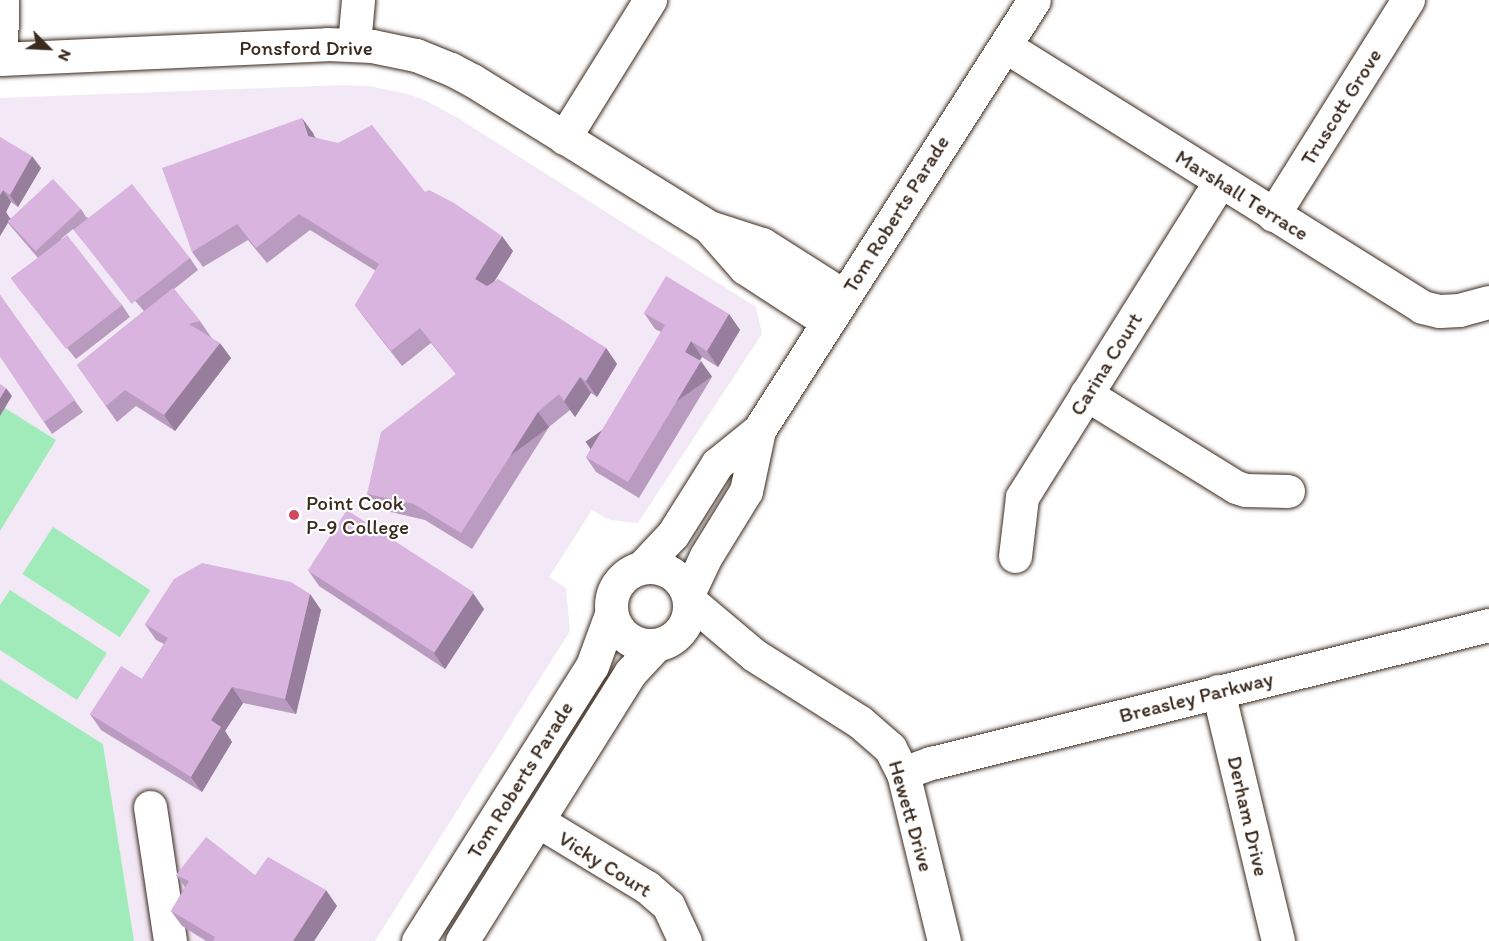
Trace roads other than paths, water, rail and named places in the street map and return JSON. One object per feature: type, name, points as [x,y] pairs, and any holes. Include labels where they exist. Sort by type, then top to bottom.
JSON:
[{"type":"street","points":[[1,59],[2,0]]},
{"type":"street","points":[[354,44],[358,0]]},
{"type":"street","points":[[564,138],[650,0]]},
{"type":"street","name":"Tom Roberts Parade","points":[[642,567],[673,534],[717,464],[759,430],[1034,0]]},
{"type":"street","name":"Truscott Grove","points":[[1274,215],[1408,0]]},
{"type":"street","name":"Ponsford Drive","points":[[1,59],[354,44],[399,51],[452,69],[709,227],[762,244],[836,309]]},
{"type":"street","name":"Marshall Terrace","points":[[1005,46],[1422,307],[1440,311],[1459,310],[1489,302]]},
{"type":"street","name":"Carina Court","points":[[1015,556],[1022,497],[1220,181]]},
{"type":"street","points":[[1086,394],[1236,487],[1255,491],[1288,491]]},
{"type":"street","name":"Tom Roberts Parade","points":[[688,597],[706,556],[746,491],[759,430]]},
{"type":"street","points":[[642,567],[665,569],[675,575],[688,597],[686,622],[664,642],[632,641],[615,625],[611,614],[610,601],[614,589],[630,571],[642,567]]},
{"type":"street","name":"Hewett Drive","points":[[688,597],[754,655],[876,733],[898,759],[944,941]]},
{"type":"street","name":"Tom Roberts Parade","points":[[418,941],[592,666],[611,614]]},
{"type":"street","name":"Breasley Parkway","points":[[903,773],[931,763],[1489,624]]},
{"type":"street","name":"Tom Roberts Parade","points":[[462,941],[630,673],[664,642]]},
{"type":"street","name":"Hewett Drive","points":[[664,642],[706,643],[754,655]]},
{"type":"street","name":"Derham Drive","points":[[1218,691],[1278,941]]},
{"type":"street","points":[[150,807],[170,941]]},
{"type":"street","name":"Vicky Court","points":[[538,821],[647,886],[668,905],[685,941]]},
{"type":"place","name":"Point Cook P-9 College","points":[[294,515]]}]
